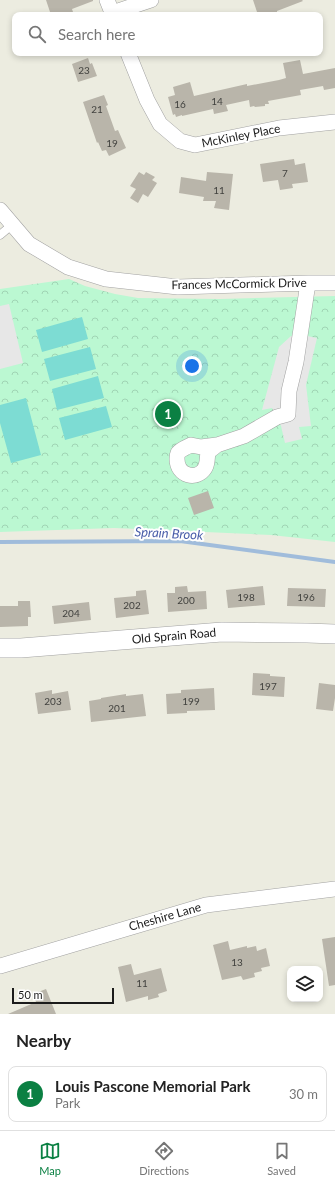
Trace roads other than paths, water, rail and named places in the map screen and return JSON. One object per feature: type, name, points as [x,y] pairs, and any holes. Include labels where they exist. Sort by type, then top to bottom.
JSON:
[{"type":"street","points":[[111,9],[151,0]]},
{"type":"street","name":"McKinley Place","points":[[129,56],[147,100],[160,124],[180,141],[195,145],[279,128],[335,122]]},
{"type":"street","name":"Frances McCormick Drive","points":[[0,210],[29,244],[68,267],[106,279],[178,286],[335,283]]},
{"type":"street","points":[[217,445],[244,436],[277,417],[288,414],[289,391],[296,362],[308,283]]},
{"type":"street","name":"Old Sprain Road","points":[[6,648],[29,648],[222,632],[335,634]]},
{"type":"street","name":"Cheshire Lane","points":[[0,966],[206,905],[335,889]]},
{"type":"lane","points":[[0,235],[13,224]]},
{"type":"waterway","name":"Sprain Brook","points":[[0,542],[180,541],[335,562]]},
{"type":"place","name":"Louis Pascone Memorial Park","points":[[168,414]]}]
